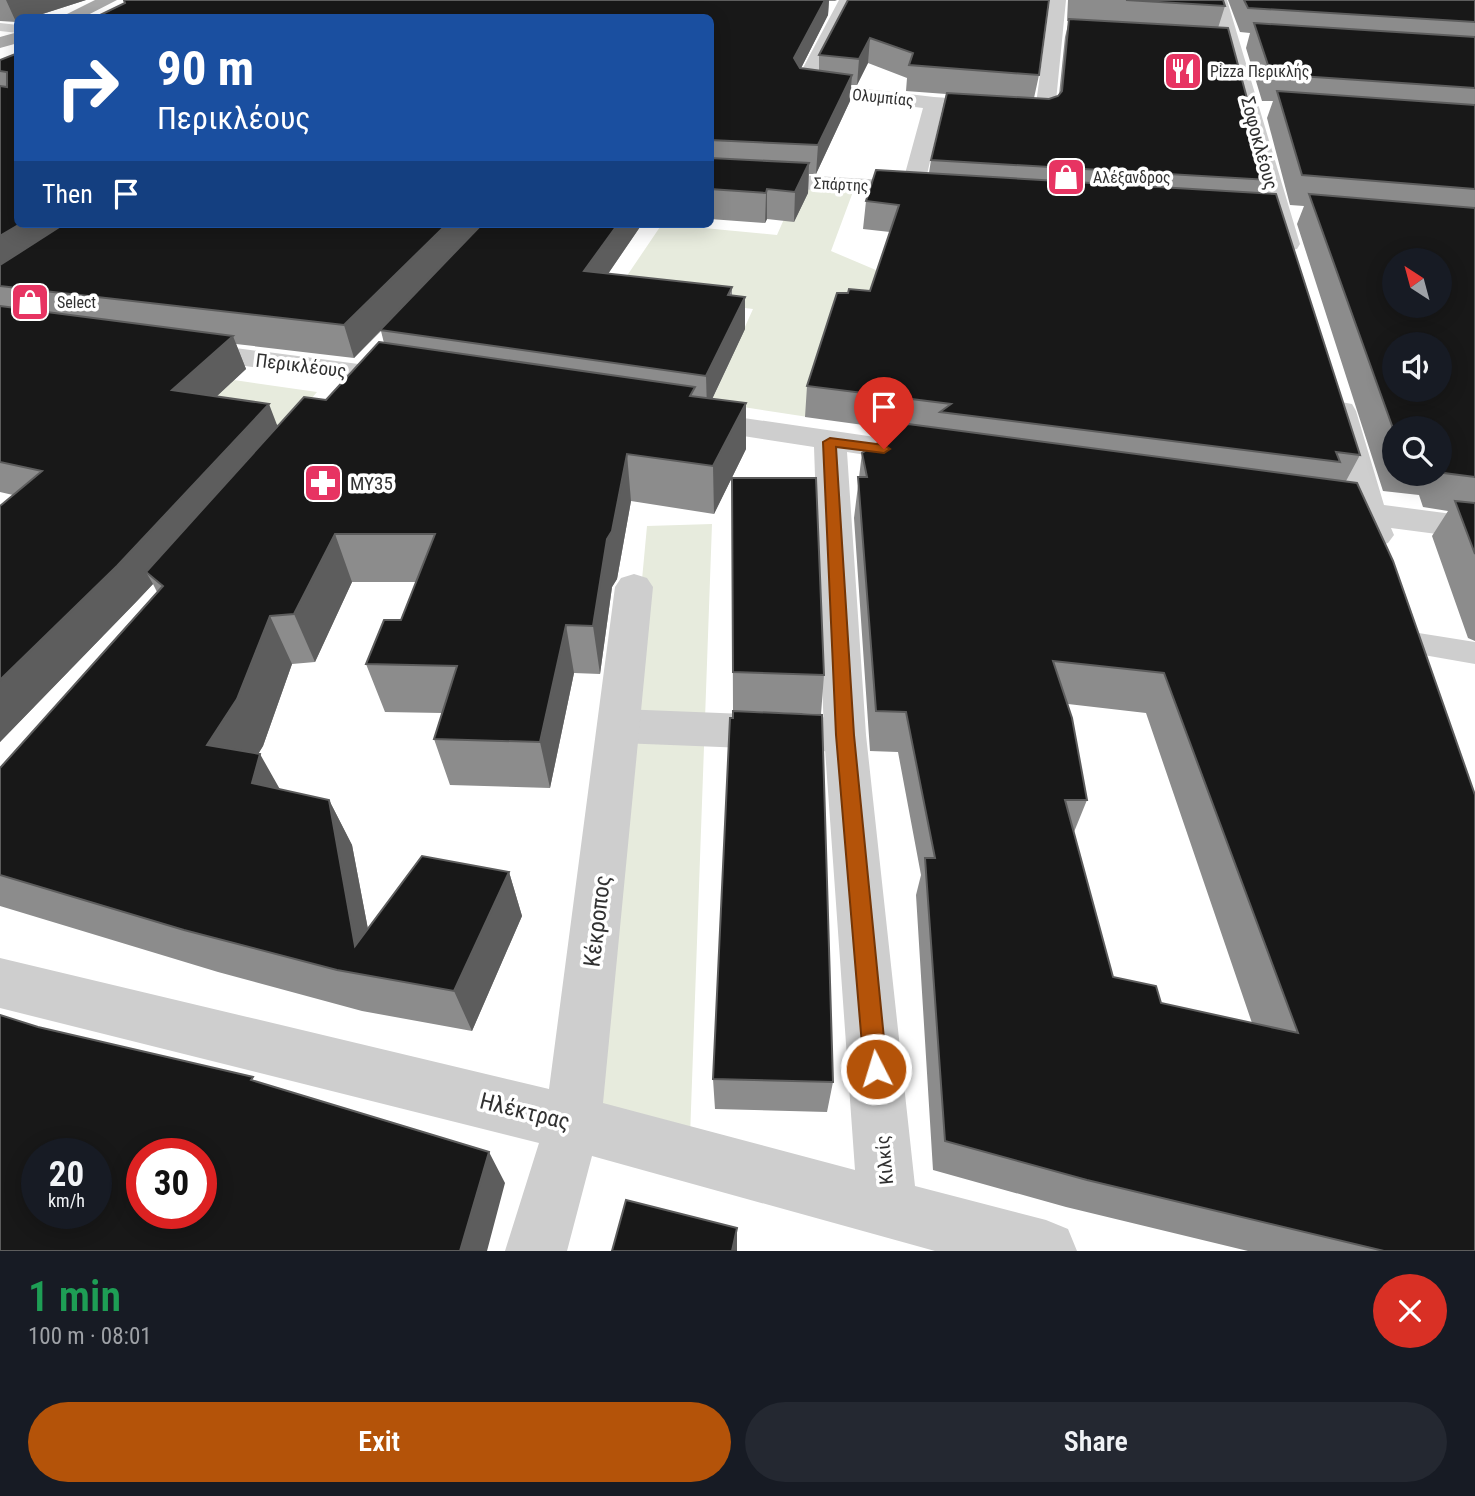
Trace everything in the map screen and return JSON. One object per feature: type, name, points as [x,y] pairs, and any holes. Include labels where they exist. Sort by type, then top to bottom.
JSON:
[{"type":"main road","points":[[81,14],[115,4]]},
{"type":"street","points":[[913,188],[934,103],[1045,111],[1063,29],[1058,0]]},
{"type":"street","name":"Σοφοκλέους","points":[[1219,0],[1259,108],[1278,213],[1295,266]]},
{"type":"street","name":"Ολυμπίας","points":[[839,6],[804,83],[806,88],[934,103]]},
{"type":"street","name":"Σπάρτης","points":[[714,177],[940,190]]},
{"type":"street","points":[[337,398],[389,343]]},
{"type":"street","name":"Περικλέους","points":[[167,348],[429,382]]},
{"type":"street","points":[[1331,381],[1384,565]]},
{"type":"street","points":[[662,415],[830,442],[954,458]]},
{"type":"street","name":"Κιλκίς","points":[[830,442],[845,735],[888,1208]]},
{"type":"street","points":[[1287,502],[1475,528]]},
{"type":"street","name":"Κέκροπος","points":[[536,1251],[573,1123],[634,587]]},
{"type":"street","points":[[620,726],[845,735]]},
{"type":"street","name":"Ηλέκτρας","points":[[0,983],[573,1123],[1046,1251]]},
{"type":"lane","points":[[1407,642],[1475,653]]},
{"type":"shaded area","points":[[799,185],[854,189],[831,251],[890,276],[808,417],[711,402],[753,309],[616,292],[659,228],[704,228],[777,235]]},
{"type":"shaded area","points":[[234,380],[317,392],[278,437],[188,423]]},
{"type":"shaded area","points":[[712,524],[690,1137],[592,1116],[647,526]]},
{"type":"building","points":[[124,0],[825,0],[794,58],[800,68],[852,75],[818,145],[714,140],[714,14],[102,14],[125,3]]},
{"type":"building","points":[[848,0],[1049,0],[1039,75],[909,65],[913,53],[870,38],[859,59],[819,55]]},
{"type":"building","points":[[1126,0],[1223,0],[1225,6]]},
{"type":"building","points":[[1244,0],[1475,0],[1475,22],[1248,8]]},
{"type":"building","points":[[1069,19],[1228,28],[1269,180],[931,160],[947,93],[1049,99],[1058,96],[1062,91]]},
{"type":"building","points":[[1254,23],[1475,37],[1475,88],[1271,74]]},
{"type":"building","points":[[14,55],[14,228],[0,236],[0,86],[7,87],[7,72],[0,71],[0,60]]},
{"type":"building","points":[[1277,91],[1475,105],[1475,189],[1302,175]]},
{"type":"building","points":[[714,158],[809,163],[795,192],[767,189],[766,193],[714,189]]},
{"type":"building","points":[[876,170],[1276,194],[1360,455],[1336,452],[1340,462],[940,412],[951,404],[807,386],[837,293],[848,293],[849,289],[870,291],[899,205],[866,201]]},
{"type":"building","points":[[1309,194],[1475,208],[1475,477],[1452,474],[1452,416],[1389,416],[1384,402],[1452,402],[1452,332],[1382,332],[1382,398]]},
{"type":"building","points":[[58,228],[443,228],[344,325],[0,286],[0,265]]},
{"type":"building","points":[[478,228],[615,228],[584,271],[732,287],[728,295],[745,297],[706,376],[380,330]]},
{"type":"building","points":[[0,306],[233,336],[172,390],[269,404],[117,566],[0,680],[0,506],[42,471],[0,462]]},
{"type":"building","points":[[379,342],[695,387],[690,396],[746,403],[713,466],[627,454],[612,531],[607,539],[593,626],[566,625],[540,742],[434,739],[457,666],[366,664],[384,620],[401,620],[435,534],[335,534],[294,614],[270,616],[237,699],[207,745],[260,754],[252,783],[329,800],[355,946],[422,856],[509,872],[454,991],[337,970],[184,930],[0,875],[0,768],[163,586],[146,572],[304,397],[326,400]]},
{"type":"building","points":[[908,424],[1357,483],[1393,561],[1475,795],[1475,1251],[1384,1251],[1087,1180],[945,1141],[925,858],[935,858],[906,712],[876,711],[858,477],[867,477],[862,453]],"holes":[[[1053,661],[1164,673],[1298,1033],[1161,1003],[1156,986],[1113,977],[1065,800],[1087,800],[1072,718]]]},
{"type":"building","points":[[732,478],[816,478],[824,675],[733,672]]},
{"type":"building","points":[[1455,501],[1475,503],[1475,554]]},
{"type":"building","points":[[733,711],[822,715],[833,1082],[713,1079],[730,718],[733,718]]},
{"type":"building","points":[[0,1015],[38,1027],[253,1077],[251,1080],[489,1152],[460,1251],[0,1251]]},
{"type":"building","points":[[626,1200],[737,1228],[732,1251],[612,1251]]},
{"type":"place","name":"Pizza Περικλής","points":[[1183,71]]},
{"type":"place","name":"Αλέξανδρος","points":[[1066,177]]},
{"type":"place","name":"Select","points":[[30,302]]},
{"type":"place","name":"MY35","points":[[323,483]]},
{"type":"route","points":[[876,1069],[845,735],[830,442],[884,449]]}]
